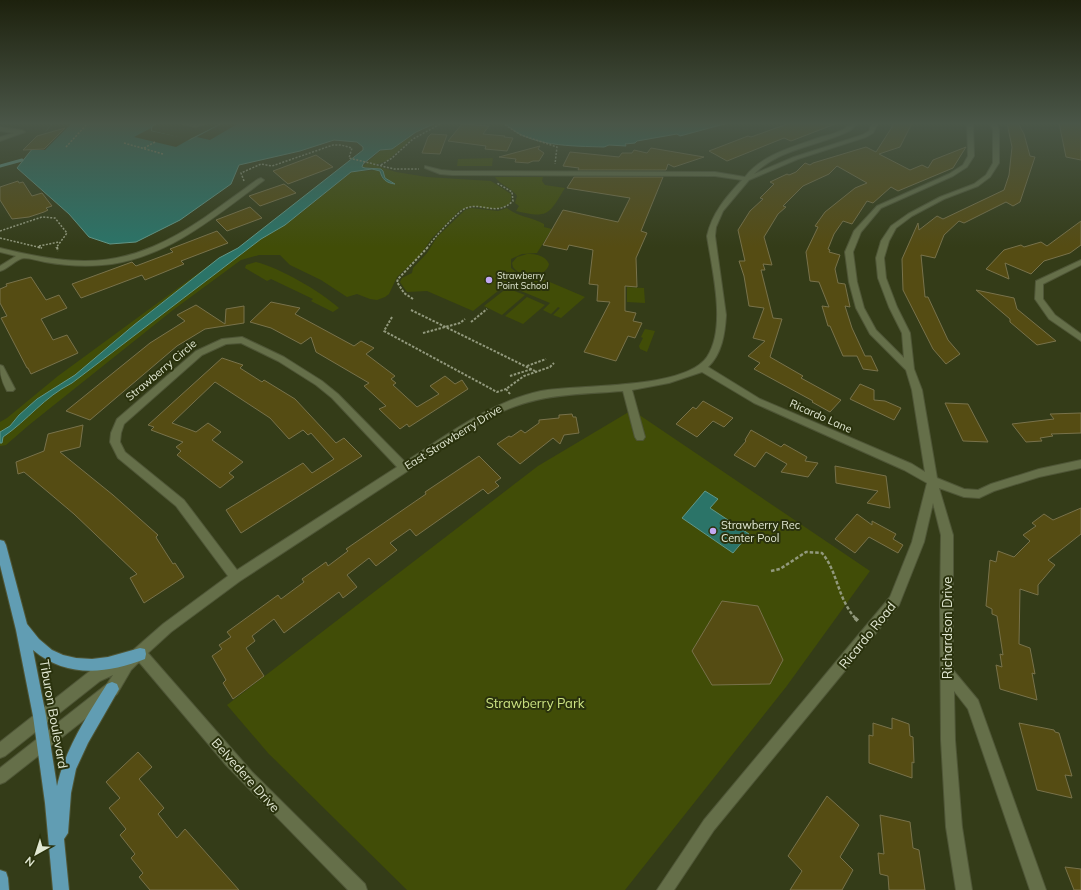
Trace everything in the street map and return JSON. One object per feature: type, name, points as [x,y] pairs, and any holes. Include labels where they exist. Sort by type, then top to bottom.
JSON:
[{"type":"main road","name":"Tiburon Boulevard","points":[[0,546],[20,621],[40,720],[61,890]]},
{"type":"main road","points":[[20,621],[30,638],[46,654],[70,664],[98,665],[113,663],[140,654]]},
{"type":"main road","points":[[59,867],[61,812],[68,770],[83,737],[112,688]]},
{"type":"main road","points":[[0,878],[1,890]]},
{"type":"street","points":[[702,368],[716,346],[722,326],[722,315],[712,242],[713,224],[724,204],[747,179],[749,174],[760,165]]},
{"type":"street","points":[[427,167],[440,172],[715,174],[747,179],[781,165]]},
{"type":"street","name":"Richardson Drive","points":[[910,369],[873,332],[860,308],[853,282],[849,252],[858,231],[880,207],[951,175],[966,165]]},
{"type":"street","name":"Richardson Drive","points":[[964,890],[954,827],[948,740],[947,535],[932,481],[917,390],[910,369],[906,333],[893,307],[882,278],[880,258],[885,241],[893,227],[910,215],[942,198],[976,186],[988,176],[995,165]]},
{"type":"street","points":[[0,250],[60,264],[83,265],[111,262],[142,254],[176,240],[261,180]]},
{"type":"street","points":[[0,269],[22,256]]},
{"type":"street","points":[[1081,262],[1039,283],[1039,299],[1052,317],[1081,338]]},
{"type":"street","name":"Strawberry Circle","points":[[236,577],[180,502],[126,460],[118,452],[114,442],[115,432],[120,422],[206,348],[225,341],[242,340],[281,359],[319,383],[334,396],[404,467]]},
{"type":"street","points":[[0,368],[10,389]]},
{"type":"street","name":"East Strawberry Drive","points":[[0,777],[112,688],[126,665],[140,654],[167,628],[236,577],[487,414],[515,400],[550,393],[627,387],[670,380],[702,368]]},
{"type":"street","name":"Ricardo Lane","points":[[702,368],[758,401],[825,432],[908,467],[932,481]]},
{"type":"street","points":[[627,387],[640,437]]},
{"type":"street","points":[[932,481],[964,493],[979,494],[991,488],[1039,473],[1081,464]]},
{"type":"street","name":"Ricardo Road","points":[[665,890],[709,825],[895,601],[918,542],[932,481]]},
{"type":"street","name":"Belvedere Drive","points":[[140,654],[155,669],[231,759],[279,812],[359,890]]},
{"type":"street","name":"East Strawberry Drive","points":[[0,751],[95,676],[116,667],[126,665]]},
{"type":"street","points":[[947,672],[973,705],[1038,890]]},
{"type":"path","points":[[242,185],[245,180],[241,173],[260,165]]},
{"type":"path","points":[[264,165],[272,166],[276,165]]},
{"type":"path","points":[[381,165],[410,171],[427,167]]},
{"type":"path","points":[[554,172],[555,165]]},
{"type":"path","points":[[413,299],[404,293],[397,282],[398,279],[416,262],[426,251],[434,238],[460,212],[465,208],[472,207],[492,210],[501,209],[508,206],[513,201],[512,192],[496,182],[492,178],[492,173]]},
{"type":"path","points":[[0,231],[42,217],[55,218],[67,233],[56,248],[58,252],[52,251]]},
{"type":"path","points":[[0,238],[38,246],[46,250]]},
{"type":"path","points":[[38,246],[60,242]]},
{"type":"path","points":[[471,322],[487,309]]},
{"type":"path","points":[[411,310],[537,372]]},
{"type":"path","points":[[392,318],[384,331],[497,392],[506,389],[524,376],[550,367],[554,363]]},
{"type":"path","points":[[423,333],[460,323],[465,319]]},
{"type":"path","points":[[526,366],[546,359]]},
{"type":"path","points":[[510,376],[532,369]]},
{"type":"path","points":[[506,389],[515,400]]},
{"type":"path","points":[[771,571],[780,569],[806,552],[822,553],[828,560],[840,594],[853,616],[869,633]]},
{"type":"green space","points":[[365,165],[376,165],[374,165],[396,172],[427,177],[491,181],[511,194],[511,201],[509,204],[500,208],[488,209],[473,206],[460,210],[432,238],[420,255],[397,277],[389,294],[377,300],[357,294],[347,297],[321,280],[290,265],[280,255],[259,255],[241,260],[173,310],[6,445],[0,446],[0,436],[12,430],[48,398],[72,383],[261,239],[297,216],[351,172],[377,170],[380,171],[381,177],[389,183],[395,184],[385,178],[384,173],[376,168],[362,167]]},
{"type":"green space","points":[[457,165],[492,165],[492,166],[457,166]]},
{"type":"green space","points":[[495,177],[543,177],[542,181],[545,185],[565,188],[555,204],[547,212],[542,214],[527,213],[516,211],[519,206],[515,203],[517,196],[512,190]]},
{"type":"green space","points":[[471,208],[498,211],[507,208],[544,224],[544,227],[552,229],[537,253],[522,254],[511,259],[511,268],[519,274],[473,311],[427,291],[407,292],[400,282],[402,278],[412,273],[413,268],[427,253],[437,237],[465,210]]},
{"type":"green space","points":[[527,254],[543,257],[549,264],[547,269],[538,274],[532,275],[527,275],[516,271],[512,263],[517,257]]},
{"type":"green space","points":[[219,258],[134,325],[75,375],[37,399],[19,415],[10,426],[0,433],[0,422],[7,418],[58,376]]},
{"type":"green space","points":[[256,262],[276,269],[299,281],[321,294],[339,308],[333,312],[311,301],[313,299],[271,279],[267,281],[245,268],[246,265]]},
{"type":"green space","points":[[538,277],[585,297],[561,318],[553,315],[560,308],[558,307],[551,314],[543,310],[550,303],[521,291]]},
{"type":"green space","points":[[627,287],[644,288],[645,303],[627,302]]},
{"type":"green space","points":[[507,288],[525,295],[502,315],[484,306]]},
{"type":"green space","points":[[527,297],[545,305],[523,324],[505,316]]},
{"type":"green space","points":[[645,329],[655,331],[647,352],[640,349],[639,346]]},
{"type":"green space","name":"Strawberry Park","points":[[632,410],[870,571],[786,687],[625,890],[407,890],[268,753],[227,705],[538,466]]},
{"type":"water","points":[[20,165],[241,165],[239,165],[231,184],[180,220],[136,242],[110,244],[89,237],[69,214],[17,168]]},
{"type":"water","points":[[344,165],[363,165],[362,167],[365,168],[381,169],[385,178],[395,184],[389,183],[385,180],[380,171],[372,169],[351,172],[285,225],[261,239],[72,383],[53,395],[3,437],[2,443],[0,443],[0,432],[10,426],[19,415],[37,399],[75,375],[134,325],[219,258],[238,248]]},
{"type":"water","points":[[705,491],[718,499],[710,508],[749,534],[733,553],[682,518]]},
{"type":"building","points":[[290,165],[330,165],[333,167],[288,184],[273,171]]},
{"type":"building","points":[[564,165],[668,165],[666,170],[578,170],[579,168],[563,166]]},
{"type":"building","points":[[669,165],[681,165],[674,167]]},
{"type":"building","points":[[803,165],[899,165],[910,170],[922,165],[928,168],[930,165],[955,165],[953,168],[898,191],[891,187],[873,203],[867,201],[852,224],[843,221],[834,234],[828,249],[830,250],[829,252],[840,255],[835,269],[838,283],[845,284],[850,307],[845,306],[852,328],[865,356],[871,356],[878,371],[863,369],[857,356],[843,356],[830,326],[828,326],[822,306],[829,307],[819,282],[810,281],[806,252],[818,227],[815,226],[825,212],[855,188],[867,183],[837,166],[829,174],[803,186],[783,206],[786,207],[778,214],[764,237],[772,265],[763,264],[765,270],[761,270],[773,318],[782,319],[770,357],[803,376],[801,378],[841,400],[830,412],[812,402],[813,401],[754,369],[760,363],[748,356],[765,341],[753,338],[764,308],[749,306],[744,276],[739,261],[745,261],[738,230],[750,211],[763,199],[760,198],[774,184],[770,182],[787,174],[789,175],[796,172]]},
{"type":"building","points":[[1010,165],[1032,165],[1020,202],[1013,206],[1006,202],[964,223],[959,221],[944,235],[935,258],[921,255],[925,297],[928,297],[948,340],[960,354],[946,364],[933,349],[903,290],[902,259],[918,223],[919,230],[937,216],[943,219],[1004,190],[1009,175]]},
{"type":"building","points":[[574,177],[663,177],[641,231],[647,233],[636,258],[637,287],[625,286],[625,311],[636,313],[633,321],[642,323],[635,338],[628,336],[616,361],[584,352],[610,302],[597,301],[598,285],[589,284],[593,250],[569,245],[567,250],[543,245],[563,210],[618,222],[630,198],[567,188]]},
{"type":"building","points":[[18,181],[19,183],[23,182],[32,196],[42,193],[52,206],[46,208],[48,210],[44,212],[29,217],[12,219],[0,200],[0,187]]},
{"type":"building","points":[[284,184],[296,193],[260,206],[249,196]]},
{"type":"building","points":[[250,207],[262,218],[227,231],[216,220]]},
{"type":"building","points":[[1081,221],[1081,245],[1070,253],[1044,261],[1031,274],[1005,263],[1009,279],[986,269],[1004,250],[1021,245],[1024,247],[1041,242],[1047,246]]},
{"type":"building","points":[[217,231],[228,243],[181,261],[184,264],[145,280],[142,275],[81,298],[72,284],[132,262],[136,266],[173,252],[170,249]]},
{"type":"building","points":[[31,277],[46,300],[59,295],[67,308],[41,319],[53,340],[67,335],[78,353],[31,374],[1,318],[7,316],[0,303],[0,289],[7,286],[6,284]]},
{"type":"building","points":[[976,290],[1014,298],[1017,309],[1056,341],[1037,345],[1010,322],[1010,319]]},
{"type":"building","points":[[271,302],[300,308],[295,314],[354,346],[361,341],[374,348],[366,354],[395,376],[391,379],[396,383],[393,385],[417,407],[439,394],[430,386],[445,376],[455,384],[462,380],[468,389],[409,427],[407,424],[400,429],[379,409],[386,406],[364,386],[369,383],[316,352],[311,337],[301,344],[271,328],[250,322]]},
{"type":"building","points":[[196,305],[225,324],[226,309],[244,306],[244,323],[205,329],[177,346],[90,420],[66,411],[150,343],[185,321],[177,315]]},
{"type":"building","points":[[222,358],[243,365],[240,368],[262,382],[264,380],[295,399],[336,443],[344,438],[362,456],[241,533],[226,510],[303,463],[312,473],[334,459],[311,433],[308,435],[303,430],[289,439],[270,418],[215,382],[172,423],[196,432],[208,423],[221,432],[212,440],[243,462],[229,473],[234,477],[220,488],[177,455],[181,451],[176,447],[183,442],[151,430],[154,427],[148,425]]},
{"type":"building","points":[[860,384],[874,390],[874,400],[885,401],[901,408],[894,420],[850,399]]},
{"type":"building","points":[[703,401],[733,418],[724,427],[713,421],[697,437],[676,424],[693,407],[696,409]]},
{"type":"building","points":[[945,403],[968,404],[988,442],[963,441]]},
{"type":"building","points":[[1081,413],[1081,433],[1051,434],[1053,436],[1040,438],[1042,441],[1026,442],[1012,424],[1054,419],[1050,414]]},
{"type":"building","points":[[572,414],[573,417],[576,417],[579,433],[564,435],[560,444],[553,438],[520,464],[497,444],[521,430],[525,433],[539,423],[539,420],[559,418],[559,415]]},
{"type":"building","points":[[83,425],[80,447],[60,452],[113,495],[158,535],[156,537],[157,539],[173,564],[175,563],[184,577],[144,603],[130,578],[137,574],[74,514],[48,492],[24,472],[18,474],[16,462],[44,451],[48,434]]},
{"type":"building","points":[[751,430],[781,447],[784,444],[807,457],[805,461],[818,463],[808,477],[781,472],[787,464],[766,452],[755,467],[734,455],[746,441],[745,440]]},
{"type":"building","points":[[479,456],[501,478],[495,482],[499,486],[488,494],[483,489],[416,536],[410,529],[390,543],[397,550],[376,566],[369,558],[347,575],[357,587],[343,598],[339,592],[284,633],[274,619],[252,636],[255,641],[246,648],[264,676],[233,699],[223,683],[226,680],[212,656],[222,649],[219,645],[231,637],[227,632],[278,595],[281,599],[304,582],[302,579],[326,562],[328,566],[348,551],[346,549],[426,494],[425,492]]},
{"type":"building","points":[[835,466],[886,476],[890,508],[867,503],[878,491],[836,483]]},
{"type":"building","points":[[1081,508],[1081,534],[1048,560],[1055,565],[1038,585],[1038,595],[1020,589],[1019,644],[1030,648],[1035,674],[1032,673],[1037,700],[1000,689],[996,665],[1002,667],[1000,654],[1003,655],[997,616],[992,614],[992,609],[986,606],[990,560],[996,562],[998,551],[1014,557],[1030,541],[1023,535],[1036,526],[1032,523],[1044,514],[1053,520]]},
{"type":"building","points":[[857,514],[872,525],[872,521],[896,534],[893,539],[903,545],[898,553],[869,537],[855,553],[835,539]]},
{"type":"building","points":[[722,601],[758,606],[783,660],[770,684],[712,685],[692,651]]},
{"type":"building","points":[[892,718],[909,724],[910,736],[913,737],[914,763],[912,762],[912,778],[869,763],[869,735],[873,736],[873,723],[892,729]]},
{"type":"building","points":[[1019,723],[1054,730],[1055,732],[1059,733],[1072,776],[1065,775],[1072,798],[1037,790]]},
{"type":"building","points":[[138,752],[152,767],[139,779],[164,808],[158,814],[177,838],[185,829],[239,890],[150,890],[139,877],[143,873],[131,858],[135,854],[120,835],[126,829],[109,808],[120,798],[106,782]]},
{"type":"building","points":[[827,796],[859,825],[840,857],[853,870],[842,890],[790,890],[802,871],[788,856]]},
{"type":"building","points":[[880,815],[910,822],[913,848],[919,850],[925,890],[889,890],[888,876],[880,874],[878,853],[884,854]]},
{"type":"building","points":[[1065,867],[1081,869],[1081,890],[1074,890]]},
{"type":"waterway","points":[[0,166],[5,165]]},
{"type":"place","name":"Strawberry Point School","points":[[489,280]]},
{"type":"place","name":"Strawberry Rec Center Pool","points":[[713,531]]}]
